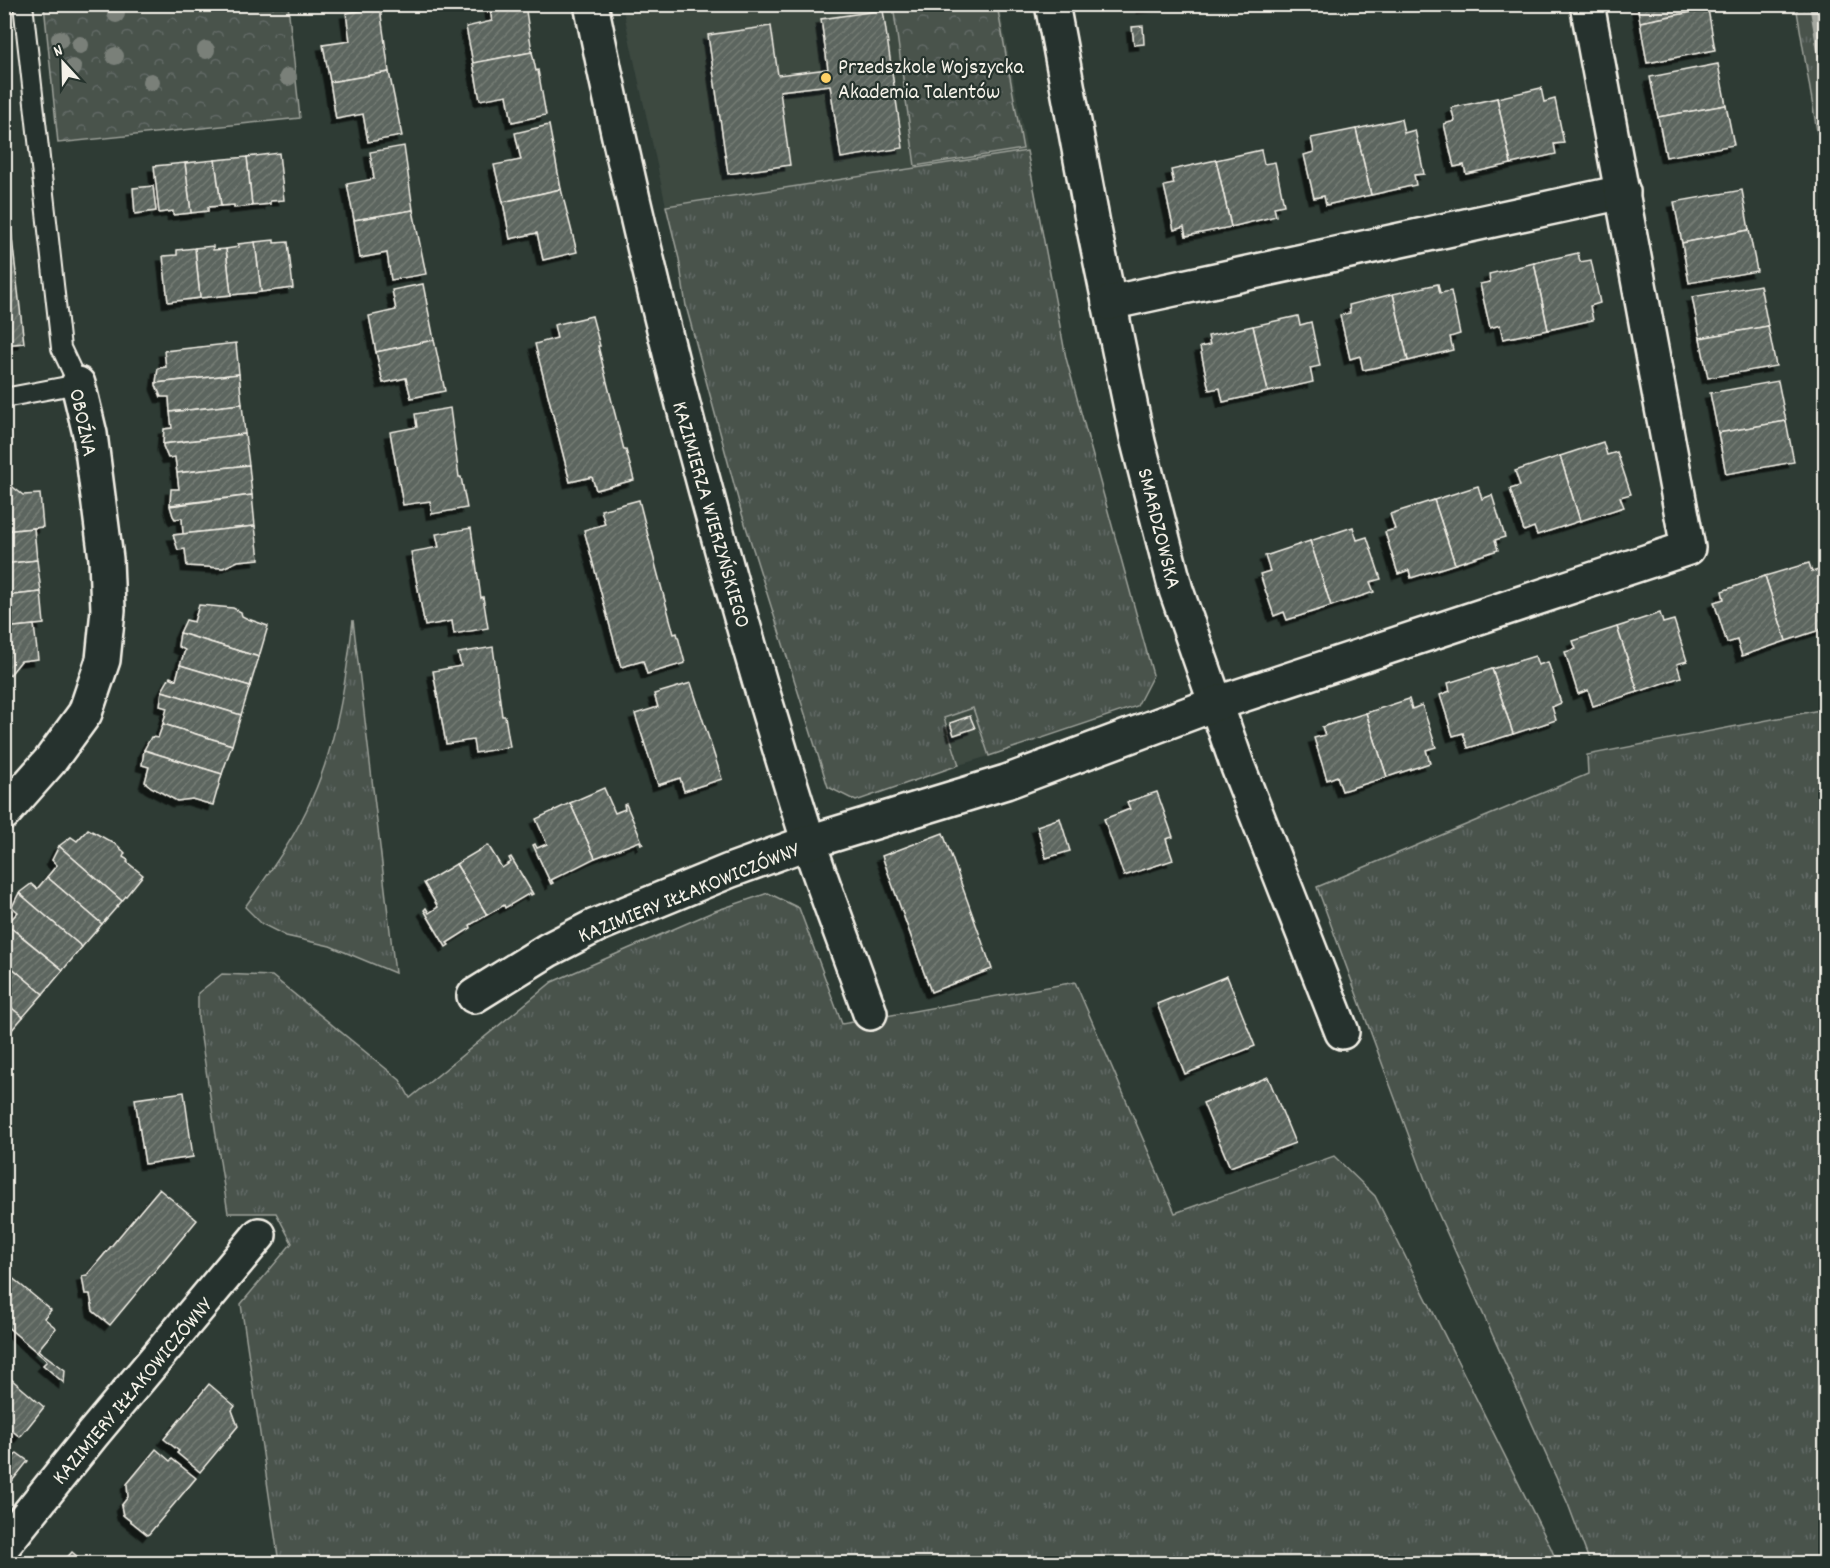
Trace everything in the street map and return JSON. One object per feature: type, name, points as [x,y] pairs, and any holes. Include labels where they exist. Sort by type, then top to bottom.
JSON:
[{"type":"street","name":"KAZIMIERZA WIERZYŃSKIEGO","points":[[591,4],[648,266],[716,534],[809,842],[870,1013]]},
{"type":"street","name":"SMARDZOWSKA","points":[[1052,4],[1138,442],[1176,591],[1215,704],[1342,1032]]},
{"type":"street","points":[[1110,303],[1623,192],[1587,4]]},
{"type":"street","name":"KAZIMIERY IŁŁAKOWICZÓWNY","points":[[474,996],[548,950],[595,926],[729,871],[809,842],[1006,782],[1215,704],[1688,548],[1623,192]]},
{"type":"street","name":"OBOŹNA","points":[[4,813],[50,760],[85,714],[103,660],[108,610],[106,559],[90,434],[78,384]]},
{"type":"street","name":"KAZIMIERY IŁŁAKOWICZÓWNY","points":[[4,1545],[92,1435],[259,1235]]},
{"type":"lane","name":"OBOŹNA","points":[[23,4],[61,348],[78,384]]},
{"type":"lane","points":[[4,398],[78,384]]},
{"type":"shaded area","name":"Przedszkole Wojszycka Akademia Talentów","points":[[622,5],[999,5],[1027,151],[666,206]]},
{"type":"shaded area","points":[[973,708],[989,756],[959,765],[943,718]]},
{"type":"green space","points":[[44,5],[288,5],[300,118],[58,143]]},
{"type":"green space","points":[[893,5],[997,5],[1023,149],[915,166]]},
{"type":"green space","points":[[1796,5],[1825,5],[1825,179]]},
{"type":"green space","points":[[1027,151],[1066,358],[1153,675],[1137,706],[989,756],[973,708],[944,718],[959,765],[856,801],[828,787],[742,514],[686,306],[679,259],[666,206]]},
{"type":"green space","points":[[353,620],[395,973],[330,946],[286,936],[262,924],[245,907],[290,841],[321,777],[339,711]]},
{"type":"green space","points":[[1825,709],[1825,1563],[1590,1563],[1568,1504],[1434,1204],[1317,887],[1588,774],[1587,755]]},
{"type":"green space","points":[[768,893],[799,908],[842,1024],[1075,982],[1175,1213],[1334,1156],[1375,1196],[1557,1563],[279,1563],[241,1304],[292,1243],[276,1213],[228,1213],[198,1018],[198,993],[222,974],[272,976],[400,1080],[410,1098],[552,982],[715,911]]},
{"type":"building","points":[[489,4],[525,4],[532,52],[473,63],[466,27],[492,21]]},
{"type":"building","points":[[1142,4],[1181,4],[1142,8]]},
{"type":"building","points":[[1637,4],[1707,4],[1708,9],[1640,22]]},
{"type":"building","points":[[380,8],[389,72],[330,82],[323,45],[350,41],[346,13]]},
{"type":"building","points":[[1708,9],[1715,50],[1647,63],[1640,22]]},
{"type":"building","points":[[883,10],[903,148],[841,158],[830,85],[780,91],[790,165],[728,174],[708,35],[771,26],[778,75],[828,69],[821,19]]},
{"type":"building","points":[[1143,26],[1144,44],[1134,45],[1132,27]]},
{"type":"building","points":[[532,52],[536,71],[538,70],[546,115],[512,122],[507,95],[480,100],[473,63]]},
{"type":"building","points":[[1718,64],[1726,105],[1658,117],[1650,77]]},
{"type":"building","points":[[389,72],[402,136],[368,142],[363,114],[336,119],[330,82]]},
{"type":"building","points":[[1541,88],[1544,102],[1555,99],[1564,143],[1554,144],[1556,154],[1511,164],[1497,98]]},
{"type":"building","points":[[1497,98],[1511,164],[1466,174],[1464,165],[1454,167],[1444,124],[1455,121],[1451,108]]},
{"type":"building","points":[[1726,105],[1734,145],[1666,157],[1658,117]]},
{"type":"building","points":[[1401,119],[1404,133],[1415,130],[1424,174],[1414,175],[1416,185],[1371,195],[1356,129]]},
{"type":"building","points":[[549,125],[561,189],[503,202],[494,165],[521,160],[515,133]]},
{"type":"building","points":[[1356,129],[1371,195],[1326,205],[1324,196],[1314,198],[1304,155],[1314,152],[1311,138]]},
{"type":"building","points":[[404,146],[413,210],[354,220],[347,184],[374,179],[370,152]]},
{"type":"building","points":[[1261,150],[1264,164],[1275,162],[1284,205],[1274,207],[1276,216],[1231,227],[1216,160]]},
{"type":"building","points":[[279,153],[284,200],[252,206],[247,157]]},
{"type":"building","points":[[247,157],[252,206],[234,208],[234,205],[221,206],[215,160]]},
{"type":"building","points":[[215,160],[221,206],[208,207],[208,211],[191,213],[185,163]]},
{"type":"building","points":[[1216,160],[1231,227],[1186,236],[1184,227],[1174,230],[1164,186],[1174,184],[1171,170]]},
{"type":"building","points":[[185,163],[191,213],[173,215],[173,211],[159,213],[154,166]]},
{"type":"building","points":[[4,168],[24,343],[4,345]]},
{"type":"building","points":[[153,186],[156,211],[135,214],[133,188]]},
{"type":"building","points":[[561,189],[577,252],[543,260],[537,233],[510,239],[503,202]]},
{"type":"building","points":[[1742,190],[1749,230],[1682,243],[1674,202]]},
{"type":"building","points":[[413,210],[426,274],[391,280],[387,253],[360,258],[354,220]]},
{"type":"building","points":[[1749,230],[1757,271],[1689,283],[1682,243]]},
{"type":"building","points":[[274,240],[274,243],[288,242],[293,288],[261,292],[255,242]]},
{"type":"building","points":[[255,242],[261,292],[231,295],[226,249],[239,247],[238,244]]},
{"type":"building","points":[[213,246],[213,250],[226,249],[231,295],[200,298],[195,248]]},
{"type":"building","points":[[195,248],[200,298],[168,302],[163,256],[177,255],[177,250]]},
{"type":"building","points":[[1578,253],[1580,262],[1591,260],[1600,303],[1590,306],[1593,320],[1548,330],[1534,263]]},
{"type":"building","points":[[1534,263],[1548,330],[1503,339],[1500,325],[1490,328],[1480,284],[1490,282],[1489,274]]},
{"type":"building","points":[[423,284],[434,340],[376,352],[369,316],[396,310],[392,290]]},
{"type":"building","points":[[1438,284],[1440,293],[1451,291],[1460,334],[1450,337],[1453,350],[1408,361],[1393,294]]},
{"type":"building","points":[[1760,285],[1768,326],[1700,338],[1692,297]]},
{"type":"building","points":[[1393,294],[1408,361],[1363,370],[1360,356],[1350,359],[1340,315],[1350,313],[1349,305]]},
{"type":"building","points":[[592,316],[624,450],[626,450],[634,480],[596,490],[592,477],[570,482],[535,344],[557,338],[554,325]]},
{"type":"building","points":[[1298,316],[1300,325],[1311,322],[1320,366],[1310,368],[1313,382],[1268,392],[1253,326]]},
{"type":"building","points":[[1253,326],[1268,392],[1223,402],[1220,388],[1209,390],[1200,347],[1210,345],[1208,336]]},
{"type":"building","points":[[1768,326],[1776,366],[1708,378],[1700,338]]},
{"type":"building","points":[[434,340],[445,391],[411,398],[406,378],[383,383],[376,352]]},
{"type":"building","points":[[236,343],[239,374],[156,383],[158,368],[166,367],[164,351]]},
{"type":"building","points":[[239,374],[242,404],[170,412],[169,397],[161,397],[156,385],[156,383]]},
{"type":"building","points":[[1778,381],[1786,421],[1718,433],[1710,393]]},
{"type":"building","points":[[242,404],[245,434],[163,444],[164,429],[172,428],[170,412]]},
{"type":"building","points":[[450,408],[459,477],[461,477],[467,508],[432,514],[430,501],[403,505],[390,432],[417,427],[415,414]]},
{"type":"building","points":[[1786,421],[1794,462],[1726,474],[1718,433]]},
{"type":"building","points":[[245,434],[249,465],[177,473],[175,457],[168,458],[163,446],[163,444]]},
{"type":"building","points":[[1603,442],[1607,455],[1617,452],[1631,494],[1620,497],[1624,507],[1580,521],[1560,456]]},
{"type":"building","points":[[1560,456],[1580,521],[1537,535],[1534,527],[1524,531],[1510,489],[1520,486],[1515,471]]},
{"type":"building","points":[[249,465],[252,495],[170,505],[171,489],[179,489],[177,473]]},
{"type":"building","points":[[9,484],[23,495],[40,494],[43,527],[4,531],[4,490]]},
{"type":"building","points":[[1478,486],[1482,499],[1492,495],[1505,537],[1495,540],[1498,550],[1455,564],[1434,500]]},
{"type":"building","points":[[252,495],[255,526],[183,534],[182,518],[175,519],[170,506]]},
{"type":"building","points":[[639,500],[674,634],[677,633],[685,663],[647,674],[643,661],[621,667],[584,530],[605,524],[601,510]]},
{"type":"building","points":[[1434,500],[1455,564],[1411,578],[1409,570],[1398,574],[1385,532],[1395,529],[1390,514]]},
{"type":"building","points":[[255,526],[259,559],[238,561],[223,568],[187,566],[185,549],[178,550],[173,535]]},
{"type":"building","points":[[1353,527],[1357,540],[1367,537],[1381,579],[1370,582],[1374,592],[1331,606],[1310,541]]},
{"type":"building","points":[[34,528],[37,560],[4,564],[4,531]]},
{"type":"building","points":[[471,528],[481,598],[483,597],[488,628],[454,634],[452,621],[425,626],[411,552],[439,547],[436,534]]},
{"type":"building","points":[[1310,541],[1331,606],[1287,620],[1284,612],[1274,616],[1260,574],[1270,571],[1265,556]]},
{"type":"building","points":[[37,560],[41,592],[4,596],[4,564]]},
{"type":"building","points":[[1809,563],[1812,572],[1822,569],[1826,580],[1826,628],[1786,641],[1765,576]]},
{"type":"building","points":[[1765,576],[1786,641],[1742,656],[1737,640],[1727,643],[1714,602],[1724,599],[1722,591]]},
{"type":"building","points":[[41,592],[44,624],[4,628],[4,596]]},
{"type":"building","points":[[199,605],[233,608],[241,612],[242,616],[268,626],[259,657],[180,633],[186,620],[194,622]]},
{"type":"building","points":[[1660,613],[1663,623],[1674,620],[1687,661],[1677,664],[1681,677],[1638,692],[1617,627]]},
{"type":"building","points":[[34,625],[38,659],[21,661],[10,675],[4,670],[4,628]]},
{"type":"building","points":[[1617,627],[1638,692],[1593,706],[1588,690],[1578,694],[1565,652],[1576,649],[1573,641]]},
{"type":"building","points":[[180,633],[259,657],[250,686],[180,665],[185,650],[178,646]]},
{"type":"building","points":[[493,647],[502,716],[505,716],[510,747],[475,753],[473,740],[446,744],[433,671],[461,666],[458,653]]},
{"type":"building","points":[[1535,656],[1538,665],[1548,662],[1561,703],[1552,707],[1556,720],[1513,734],[1492,669]]},
{"type":"building","points":[[180,665],[250,686],[241,715],[162,691],[170,677],[176,680]]},
{"type":"building","points":[[1492,669],[1513,734],[1468,748],[1463,733],[1453,736],[1440,695],[1450,691],[1448,683]]},
{"type":"building","points":[[691,683],[722,779],[684,791],[680,778],[658,785],[635,714],[658,707],[654,694]]},
{"type":"building","points":[[162,691],[241,715],[232,745],[163,724],[167,708],[160,706]]},
{"type":"building","points":[[1409,699],[1412,709],[1422,705],[1436,747],[1426,750],[1430,763],[1387,777],[1366,713]]},
{"type":"building","points":[[1366,713],[1387,777],[1342,791],[1337,776],[1327,780],[1314,738],[1325,735],[1322,727]]},
{"type":"building","points":[[970,716],[975,728],[954,735],[950,723]]},
{"type":"building","points":[[163,724],[232,745],[222,774],[144,750],[151,737],[158,738]]},
{"type":"building","points":[[144,750],[222,774],[213,805],[192,799],[177,801],[151,787],[145,782],[149,767],[142,765]]},
{"type":"building","points":[[604,788],[615,813],[625,809],[626,804],[643,844],[641,845],[640,841],[595,858],[570,803]]},
{"type":"building","points":[[1157,792],[1173,837],[1166,839],[1173,860],[1124,876],[1104,819],[1130,809],[1127,802]]},
{"type":"building","points":[[570,803],[595,858],[551,880],[553,883],[551,884],[533,845],[535,844],[537,848],[547,844],[536,819]]},
{"type":"building","points":[[1060,818],[1070,851],[1046,858],[1037,826]]},
{"type":"building","points":[[88,829],[117,845],[125,853],[123,857],[128,860],[127,862],[143,875],[122,901],[59,846],[71,837],[77,841]]},
{"type":"building","points":[[943,833],[992,969],[931,992],[882,856]]},
{"type":"building","points":[[488,845],[502,868],[511,862],[509,858],[511,857],[533,894],[530,893],[505,908],[504,905],[487,915],[456,864]]},
{"type":"building","points":[[59,846],[122,901],[102,924],[47,877],[57,865],[52,860]]},
{"type":"building","points":[[456,864],[487,915],[470,925],[471,928],[447,943],[449,945],[446,947],[424,910],[426,908],[429,913],[438,907],[424,883]]},
{"type":"building","points":[[47,877],[102,924],[82,947],[19,893],[31,884],[37,889]]},
{"type":"building","points":[[19,893],[82,947],[63,970],[7,924],[18,912],[12,907]]},
{"type":"building","points":[[6,924],[63,970],[43,994],[4,961],[4,926]]},
{"type":"building","points":[[4,961],[43,994],[23,1017],[4,1002]]},
{"type":"building","points":[[1227,976],[1255,1046],[1185,1074],[1157,1004]]},
{"type":"building","points":[[4,1002],[23,1017],[4,1039]]},
{"type":"building","points":[[1268,1077],[1295,1143],[1230,1167],[1203,1103]]},
{"type":"building","points":[[184,1092],[193,1157],[145,1164],[135,1099]]},
{"type":"building","points":[[159,1189],[197,1220],[110,1325],[93,1311],[90,1294],[85,1294],[82,1276],[87,1275]]},
{"type":"building","points":[[4,1271],[51,1310],[44,1318],[56,1328],[38,1350],[65,1370],[64,1383],[43,1365],[47,1361],[4,1324]]},
{"type":"building","points":[[4,1373],[44,1407],[20,1437],[4,1424]]},
{"type":"building","points":[[209,1384],[235,1406],[232,1410],[238,1426],[200,1472],[164,1439]]},
{"type":"building","points":[[156,1449],[196,1478],[148,1535],[123,1515],[121,1506],[128,1497],[127,1484]]},
{"type":"building","points":[[17,1453],[28,1461],[9,1485],[4,1482],[4,1469]]},
{"type":"building","points":[[72,1552],[86,1564],[61,1564]]},
{"type":"waterway","points":[[1814,4],[1826,75]]},
{"type":"place","name":"Przedszkole Wojszycka Akademia Talentów","points":[[826,78]]}]
